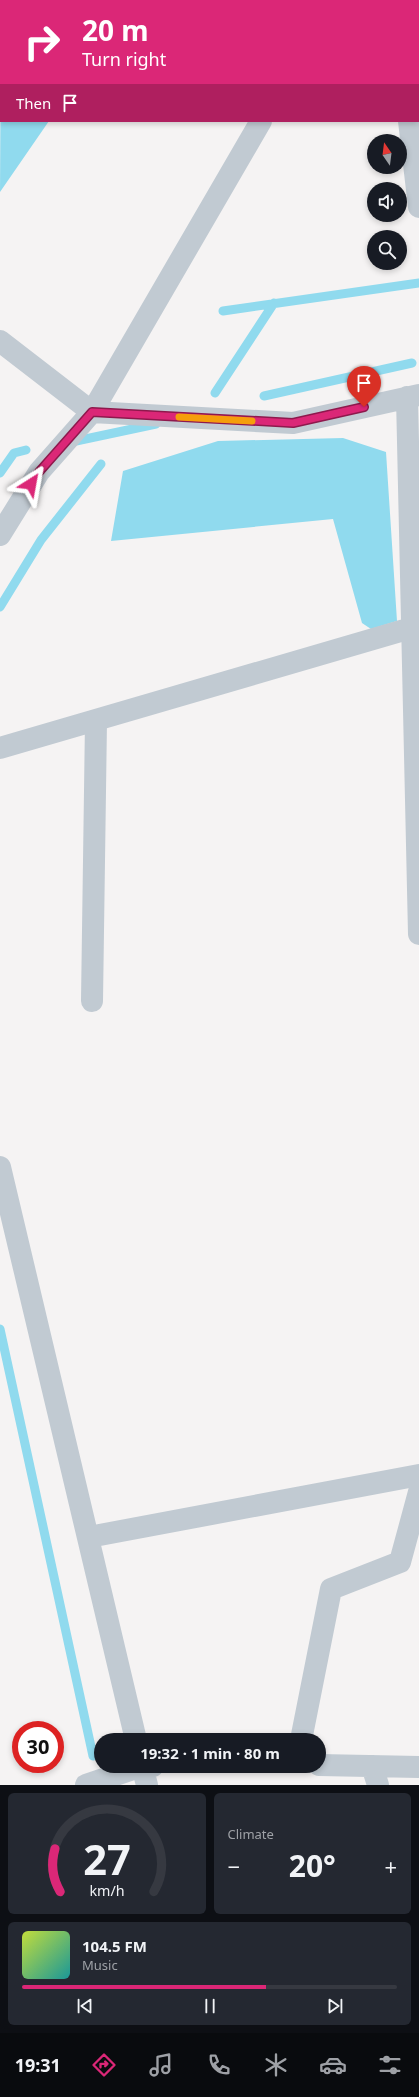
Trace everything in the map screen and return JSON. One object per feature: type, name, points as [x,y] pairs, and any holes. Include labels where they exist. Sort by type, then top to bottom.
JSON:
[{"type":"street","points":[[0,535],[39,472],[92,412],[260,122]]},
{"type":"street","points":[[409,122],[419,207]]},
{"type":"street","points":[[0,341],[92,412],[293,423],[413,396],[411,628],[419,934]]},
{"type":"street","points":[[0,508],[22,476],[39,472]]},
{"type":"street","points":[[0,748],[411,628]]},
{"type":"street","points":[[92,1001],[96,721]]},
{"type":"street","points":[[0,1167],[134,1733]]},
{"type":"street","points":[[89,1537],[419,1475]]},
{"type":"street","points":[[302,1733],[331,1589],[400,1562],[419,1492]]},
{"type":"street","points":[[326,1766],[375,1775],[419,1767]]},
{"type":"street","points":[[86,1785],[121,1773]]},
{"type":"street","points":[[144,1773],[147,1785]]},
{"type":"water","points":[[0,122],[48,122],[0,192]]},
{"type":"water","points":[[343,438],[386,452],[397,621],[371,629],[362,623],[333,519],[111,541],[123,471],[218,441]]},
{"type":"waterway","points":[[223,311],[419,283]]},
{"type":"waterway","points":[[215,393],[274,303]]},
{"type":"waterway","points":[[264,396],[412,363]]},
{"type":"waterway","points":[[76,441],[156,424]]},
{"type":"waterway","points":[[0,473],[14,453],[26,450]]},
{"type":"waterway","points":[[0,607],[41,540],[101,464]]},
{"type":"waterway","points":[[0,1329],[93,1756]]},
{"type":"slow traffic","points":[[179,417],[252,421]]},
{"type":"route","points":[[31,484],[39,472],[92,412],[293,423],[364,407]]}]
